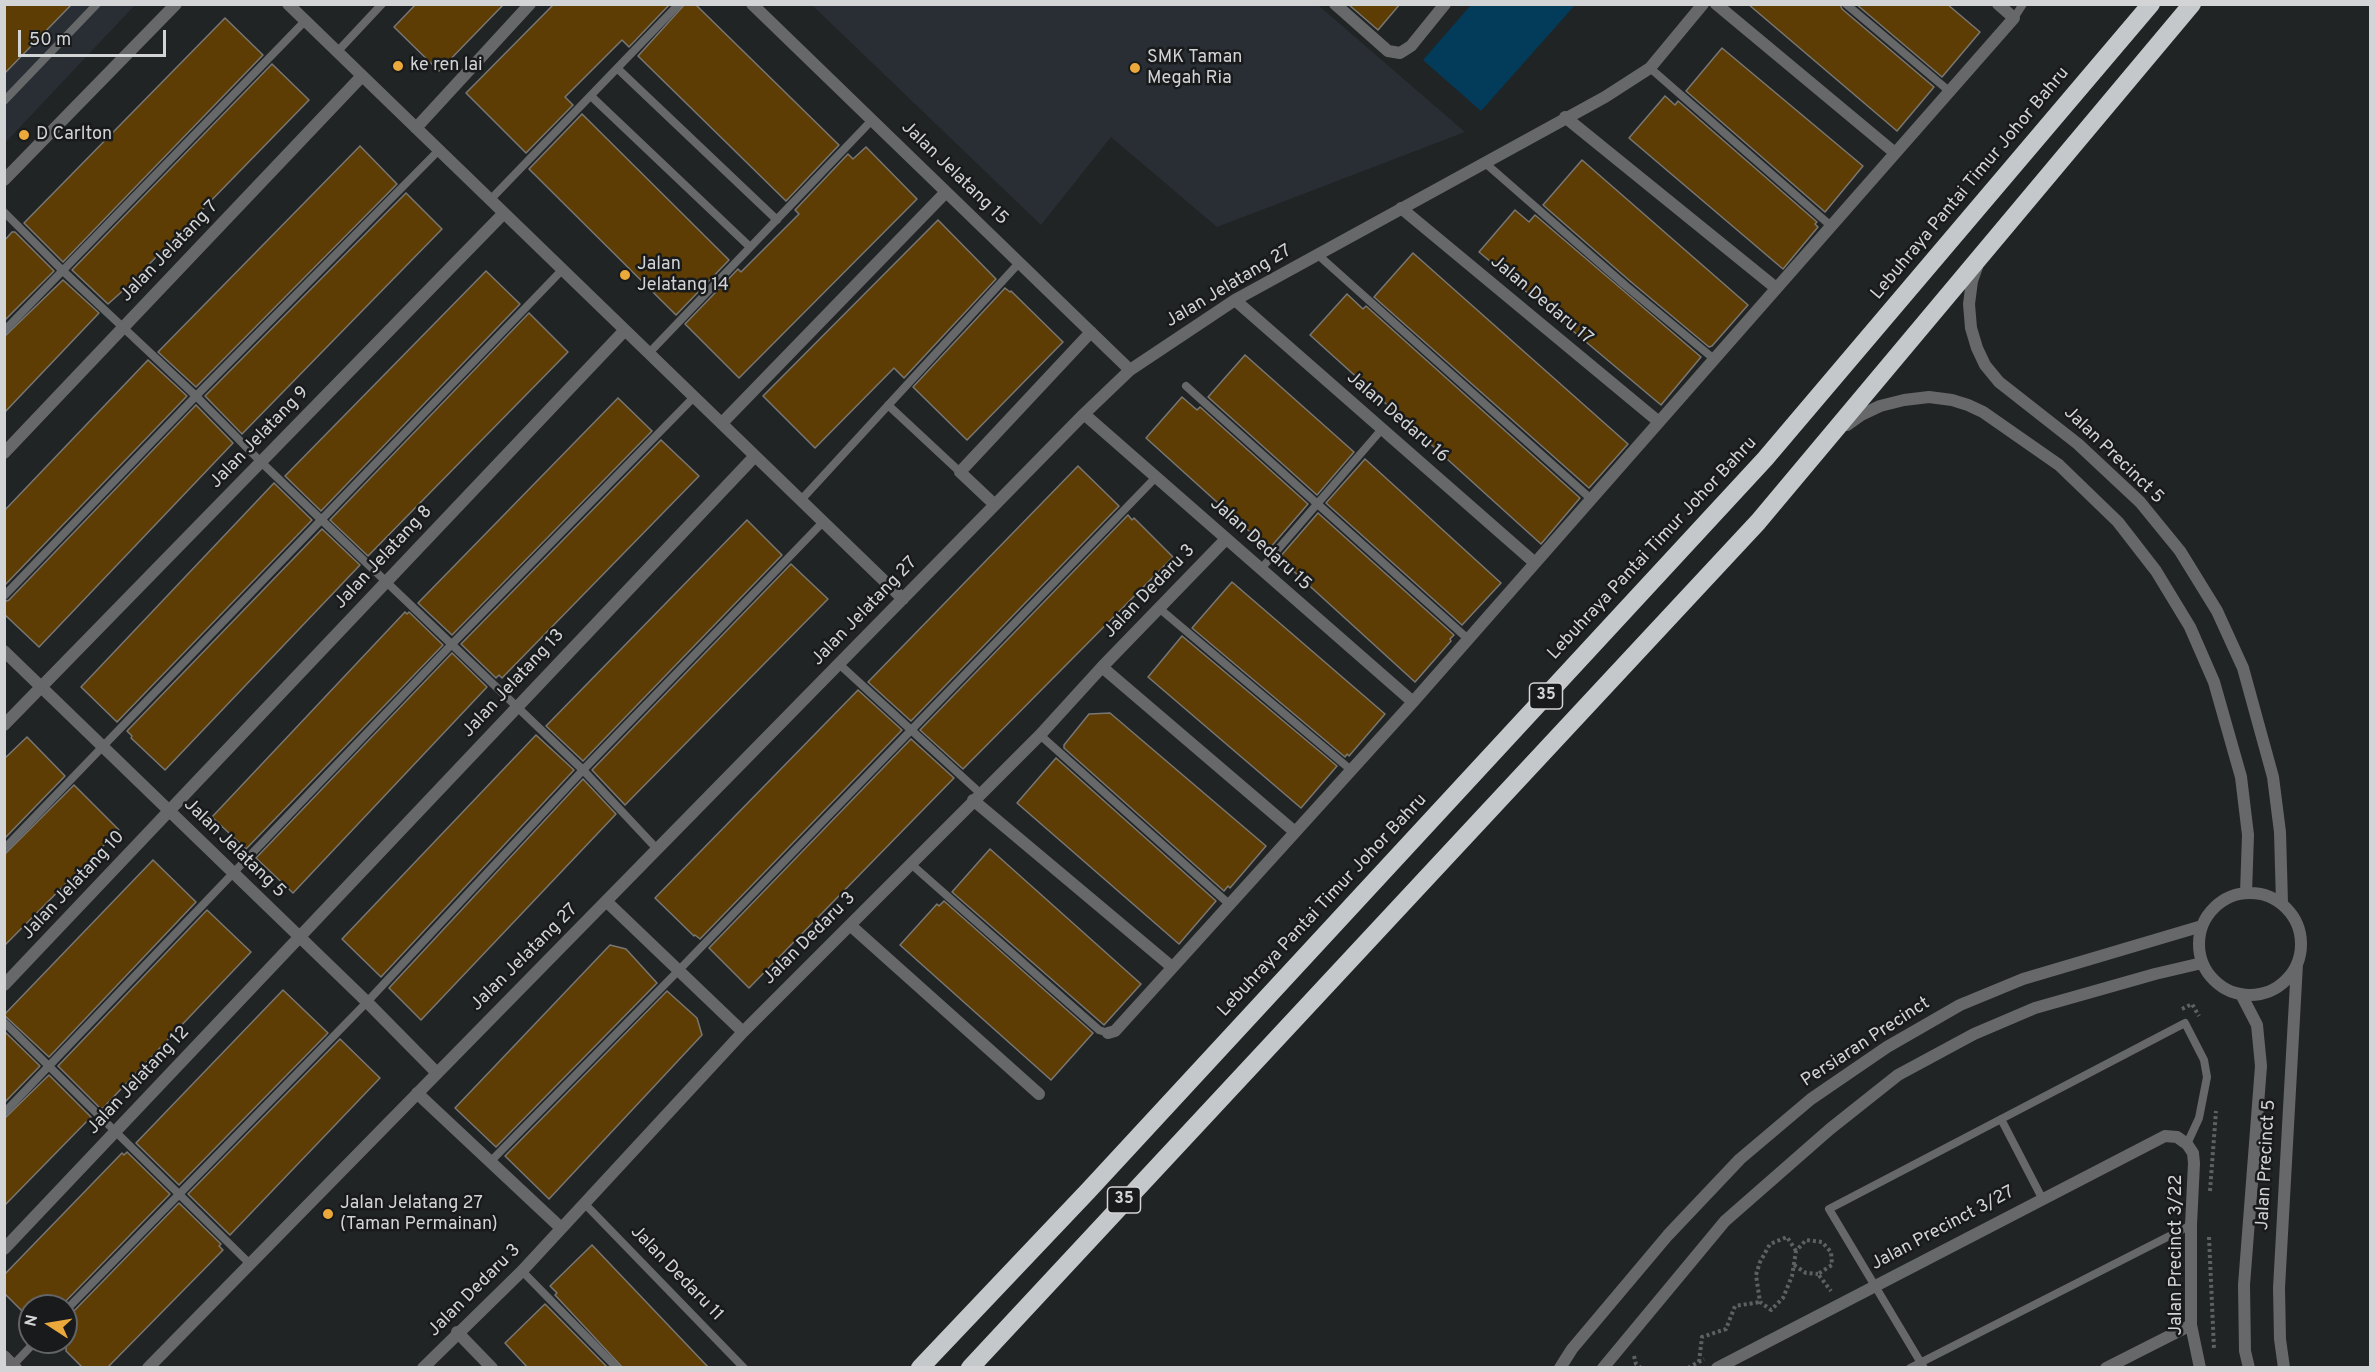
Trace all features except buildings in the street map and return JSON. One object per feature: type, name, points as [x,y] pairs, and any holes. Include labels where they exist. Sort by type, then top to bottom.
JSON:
[{"type":"highway","name":"Lebuhraya Pantai Timur Johor Bahru","points":[[920,1368],[1104,1173],[1765,459],[2151,4]]},
{"type":"highway","name":"35","points":[[970,1368],[1758,522],[2192,4]]},
{"type":"street","points":[[4,180],[176,4]]},
{"type":"street","points":[[288,4],[903,599]]},
{"type":"street","points":[[416,129],[530,4]]},
{"type":"street","name":"Jalan Jelatang 15","points":[[752,4],[1130,370]]},
{"type":"street","points":[[1335,4],[1389,51],[1400,53],[1411,46],[1445,4]]},
{"type":"street","name":"Jalan Jelatang 27","points":[[148,1368],[1084,414],[1130,370],[1235,300],[1605,97],[1650,68],[1702,4]]},
{"type":"street","points":[[1716,4],[1895,153]]},
{"type":"street","points":[[1108,1033],[1115,1030],[1413,702],[2014,18],[1998,4]]},
{"type":"street","name":"Jalan Jelatang 7","points":[[4,453],[362,76]]},
{"type":"street","points":[[1565,117],[1776,288]]},
{"type":"street","points":[[722,423],[945,192]]},
{"type":"street","name":"Jalan Dedaru 17","points":[[1401,208],[1659,422]]},
{"type":"street","name":"Jalan Jelatang 9","points":[[41,688],[504,213]]},
{"type":"street","name":"Jalan Precinct 5","points":[[1982,255],[1972,280],[1969,303],[1971,328],[1985,365],[1999,382],[2078,444],[2140,502],[2180,551],[2217,611],[2243,668],[2273,777],[2280,832],[2282,903]]},
{"type":"street","name":"Jalan Dedaru 16","points":[[1235,300],[1535,564]]},
{"type":"street","name":"Jalan Jelatang 8","points":[[169,812],[625,330]]},
{"type":"street","points":[[995,505],[960,472],[1091,332]]},
{"type":"street","points":[[1831,436],[1861,415],[1880,406],[1904,400],[1929,397],[1968,405],[1983,412],[2058,465],[2118,522],[2156,571],[2184,618],[2214,682],[2241,777],[2248,835],[2246,893]]},
{"type":"street","name":"Jalan Dedaru 15","points":[[1084,414],[1413,702]]},
{"type":"street","name":"Jalan Jelatang 13","points":[[299,937],[755,456]]},
{"type":"street","name":"Jalan Dedaru 3","points":[[423,1368],[522,1270],[743,1032],[1040,735],[1102,667],[1226,540]]},
{"type":"street","name":"Jalan Jelatang 5","points":[[4,651],[367,1002],[437,1073]]},
{"type":"street","points":[[1102,667],[1295,832]]},
{"type":"street","points":[[4,725],[41,688]]},
{"type":"street","points":[[977,797],[1172,967]]},
{"type":"street","name":"Jalan Jelatang 10","points":[[4,985],[169,812]]},
{"type":"street","points":[[2246,893],[2271,897],[2282,903],[2293,915],[2300,931],[2301,948],[2291,976],[2281,986],[2256,996],[2242,996],[2218,985],[2208,975],[2199,951],[2202,926],[2209,913],[2219,903],[2232,896],[2246,893]]},
{"type":"street","points":[[606,901],[680,969],[743,1032]]},
{"type":"street","points":[[850,925],[1039,1094]]},
{"type":"street","name":"Persiaran Precinct","points":[[1560,1368],[1572,1348],[1668,1235],[1740,1159],[1811,1099],[1887,1047],[1960,1005],[2023,979],[2202,926]]},
{"type":"street","name":"Jalan Jelatang 12","points":[[4,1249],[299,937]]},
{"type":"street","points":[[1606,1366],[1633,1330],[1725,1221],[1813,1143],[1898,1075],[1974,1034],[2036,1008],[2202,963]]},
{"type":"street","name":"Jalan Precinct 5","points":[[2284,1368],[2280,1339],[2279,1288],[2297,964]]},
{"type":"street","name":"Jalan Precinct 5","points":[[2242,996],[2257,1025],[2261,1066],[2244,1285],[2246,1351],[2249,1368]]},
{"type":"street","points":[[417,1093],[561,1228]]},
{"type":"street","name":"Jalan Precinct 3/27","points":[[1717,1368],[2165,1136],[2177,1137],[2187,1144]]},
{"type":"street","name":"Jalan Precinct 3/22","points":[[2187,1144],[2193,1153],[2194,1163],[2191,1225],[2191,1325],[2200,1368]]},
{"type":"street","points":[[2106,1368],[2191,1325]]},
{"type":"street","points":[[457,1332],[492,1368]]},
{"type":"lane","points":[[4,101],[97,4]]},
{"type":"lane","points":[[337,52],[382,4]]},
{"type":"lane","points":[[490,200],[679,4]]},
{"type":"lane","points":[[1846,4],[1949,91]]},
{"type":"lane","points":[[2014,18],[2023,4]]},
{"type":"lane","points":[[4,331],[305,21]]},
{"type":"lane","points":[[1650,68],[1831,226]]},
{"type":"lane","points":[[618,69],[777,220]]},
{"type":"lane","points":[[591,97],[750,247]]},
{"type":"lane","points":[[648,353],[872,120]]},
{"type":"lane","points":[[4,596],[196,396],[439,150]]},
{"type":"lane","points":[[1484,162],[1626,286],[1714,359]]},
{"type":"lane","points":[[4,212],[196,396],[261,462],[518,706],[583,770],[657,849]]},
{"type":"lane","points":[[1317,254],[1591,499]]},
{"type":"lane","points":[[801,500],[1019,263]]},
{"type":"lane","points":[[4,849],[562,270]]},
{"type":"lane","points":[[1186,386],[1468,639]]},
{"type":"lane","points":[[4,1113],[452,645],[694,397]]},
{"type":"lane","points":[[888,405],[960,472]]},
{"type":"lane","points":[[1260,570],[1382,429]]},
{"type":"lane","points":[[491,1161],[680,969],[1156,476]]},
{"type":"lane","points":[[78,1298],[367,1002],[583,770],[823,522]]},
{"type":"lane","points":[[1160,609],[1351,770]]},
{"type":"lane","points":[[839,664],[912,728],[977,797]]},
{"type":"lane","points":[[1040,735],[1229,904]]},
{"type":"lane","points":[[911,864],[1099,1030],[1108,1033]]},
{"type":"lane","points":[[4,1023],[250,1264]]},
{"type":"lane","points":[[1922,1365],[1829,1209],[2185,1023],[2204,1060],[2207,1077],[2199,1118],[2187,1144]]},
{"type":"lane","points":[[2001,1119],[2042,1198]]},
{"type":"lane","name":"Jalan Dedaru 11","points":[[585,1203],[744,1368]]},
{"type":"lane","points":[[1910,1368],[1922,1365],[2191,1225]]},
{"type":"lane","points":[[522,1270],[617,1368]]},
{"type":"lane","points":[[982,1368],[1007,1328]]},
{"type":"path","points":[[2171,1014],[2192,1004],[2202,1022]]},
{"type":"path","points":[[2210,1196],[2217,1104]]},
{"type":"path","points":[[2209,1230],[2214,1357]]},
{"type":"path","points":[[1760,1302],[1756,1275],[1770,1244],[1787,1237],[1796,1251]]},
{"type":"path","points":[[1699,1362],[1702,1337],[1726,1329],[1735,1306],[1760,1302],[1771,1310],[1783,1298],[1792,1276],[1796,1251],[1806,1240],[1822,1242],[1831,1252],[1832,1265],[1818,1274],[1806,1273],[1794,1264]]},
{"type":"path","points":[[1818,1274],[1831,1291]]},
{"type":"path","points":[[1632,1350],[1636,1364],[1641,1368]]},
{"type":"shaded area","points":[[5,5],[135,5],[5,143]]},
{"type":"shaded area","name":"SMK Taman Megah Ria","points":[[812,5],[1318,5],[1465,132],[1217,227],[1111,137],[1041,225]]},
{"type":"shaded area","points":[[1471,5],[1575,5],[1481,111],[1423,60]]},
{"type":"place","name":"ke ren lai","points":[[398,66]]},
{"type":"place","name":"SMK Taman Megah Ria","points":[[1135,68]]},
{"type":"place","name":"D Carlton","points":[[24,135]]},
{"type":"place","name":"Jalan Jelatang 14","points":[[625,275]]},
{"type":"place","name":"Jalan Jelatang 27 (Taman Permainan)","points":[[328,1214]]}]
